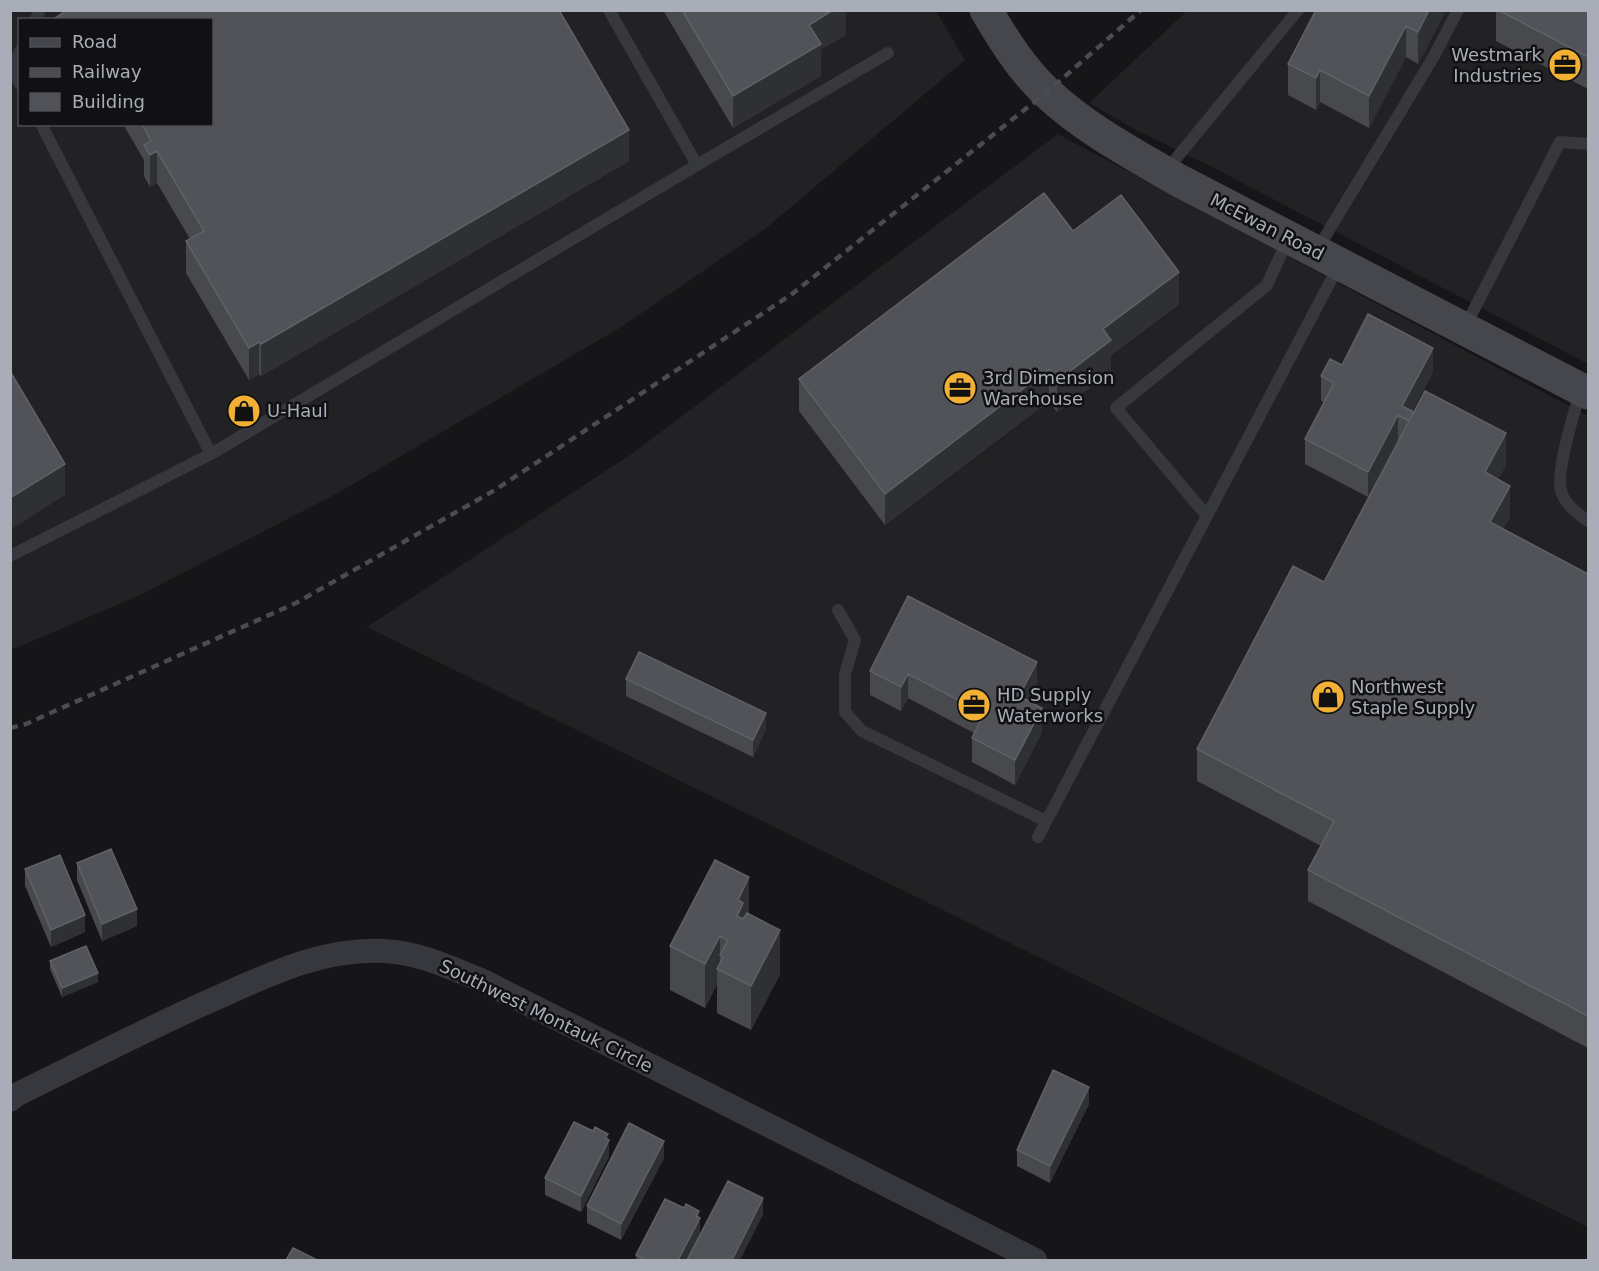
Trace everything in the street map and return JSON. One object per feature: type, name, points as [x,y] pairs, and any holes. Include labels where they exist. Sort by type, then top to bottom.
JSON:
[{"type":"street","name":"McEwan Road","points":[[986,10],[1017,59],[1047,92],[1087,124],[1165,172],[1585,391]]},
{"type":"street","name":"Southwest Montauk Circle","points":[[10,1100],[167,1021],[286,967],[341,954],[384,951],[428,959],[483,981],[1035,1260]]},
{"type":"lane","points":[[609,10],[698,165]]},
{"type":"lane","points":[[1165,172],[1298,10]]},
{"type":"lane","points":[[1038,837],[1207,516],[1315,251],[1434,57],[1458,10]]},
{"type":"lane","points":[[10,556],[211,454],[888,53]]},
{"type":"lane","points":[[18,55],[11,68],[18,80]]},
{"type":"lane","points":[[42,126],[211,454]]},
{"type":"lane","points":[[1464,328],[1560,142],[1588,144]]},
{"type":"lane","points":[[1207,516],[1116,408],[1267,285],[1315,251]]},
{"type":"lane","points":[[1585,391],[1563,458],[1561,493],[1572,509],[1588,521]]},
{"type":"lane","points":[[838,610],[855,640],[844,674],[845,712],[862,731],[1046,820]]},
{"type":"shaded area","name":"U-Haul","points":[[11,11],[936,11],[965,60],[765,229],[618,329],[336,494],[138,596],[11,650]]},
{"type":"shaded area","points":[[1187,11],[1588,11],[1588,364],[1212,167],[1134,129],[1089,103]]},
{"type":"shaded area","points":[[1058,134],[1588,416],[1588,1227],[367,627],[633,453]]},
{"type":"building","points":[[67,10],[559,10],[629,130],[261,344],[259,342],[249,348],[186,241],[204,231],[157,151],[150,155],[144,145],[151,141],[143,126],[213,126],[213,18],[55,18]]},
{"type":"building","points":[[682,10],[833,10],[809,25],[821,44],[733,96]]},
{"type":"building","points":[[1316,10],[1429,10],[1418,32],[1406,26],[1369,96],[1320,70],[1316,78],[1288,64]]},
{"type":"building","points":[[1498,10],[1588,10],[1588,57]]},
{"type":"building","name":"3rd Dimension Warehouse","points":[[1044,193],[1073,231],[1121,195],[1179,272],[1103,329],[1111,340],[1057,381],[1049,369],[885,494],[799,379]]},
{"type":"building","points":[[1368,314],[1433,348],[1402,406],[1414,412],[1409,421],[1398,415],[1368,472],[1305,439],[1334,383],[1321,376],[1330,359],[1342,365]]},
{"type":"building","points":[[10,371],[65,464],[10,498]]},
{"type":"building","points":[[1425,391],[1506,433],[1485,472],[1510,486],[1490,522],[1588,574],[1588,1016],[1308,870],[1334,821],[1197,749],[1293,566],[1324,582]]},
{"type":"building","name":"HD Supply Waterworks","points":[[908,596],[1037,662],[1019,696],[1042,708],[1015,760],[972,738],[984,713],[908,674],[901,687],[870,671]]},
{"type":"building","points":[[639,652],[766,713],[753,740],[626,679]]},
{"type":"building","points":[[111,849],[137,909],[102,924],[77,863]]},
{"type":"building","points":[[60,855],[85,915],[51,930],[25,869]]},
{"type":"building","points":[[715,860],[749,877],[738,900],[743,903],[737,916],[743,919],[747,913],[780,930],[751,986],[717,969],[723,957],[720,955],[728,940],[720,936],[705,964],[670,946]]},
{"type":"building","points":[[86,946],[98,973],[62,988],[50,961]]},
{"type":"building","points":[[1053,1070],[1089,1087],[1050,1166],[1017,1150]]},
{"type":"building","points":[[574,1122],[593,1131],[595,1127],[608,1134],[605,1138],[609,1140],[581,1196],[545,1178]]},
{"type":"building","points":[[629,1123],[664,1141],[621,1224],[587,1206]]},
{"type":"building","points":[[728,1181],[763,1198],[732,1260],[687,1260]]},
{"type":"building","points":[[665,1199],[684,1208],[686,1204],[699,1211],[696,1216],[700,1218],[678,1260],[646,1260],[636,1255]]},
{"type":"building","points":[[293,1248],[317,1260],[286,1260]]},
{"type":"railway","points":[[10,728],[26,724],[296,603],[495,490],[792,294],[1047,92],[1141,10]]},
{"type":"place","name":"Westmark Industries","points":[[1565,65]]},
{"type":"place","name":"3rd Dimension Warehouse","points":[[960,388]]},
{"type":"place","name":"U-Haul","points":[[244,411]]},
{"type":"place","name":"Northwest Staple Supply","points":[[1328,697]]},
{"type":"place","name":"HD Supply Waterworks","points":[[974,705]]}]
